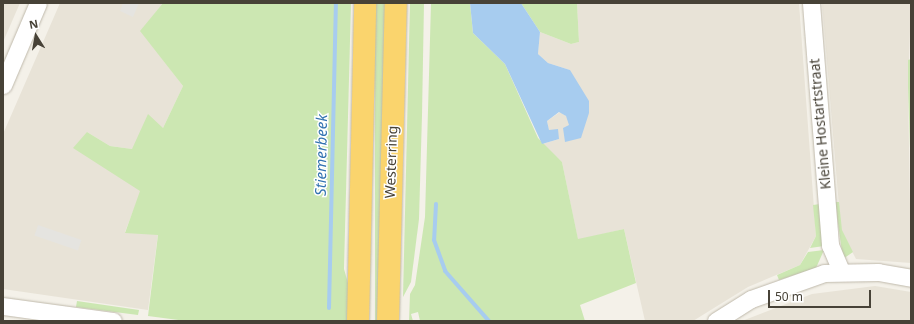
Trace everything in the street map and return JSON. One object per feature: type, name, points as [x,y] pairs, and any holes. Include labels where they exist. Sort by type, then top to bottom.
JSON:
[{"type":"highway","name":"Westerring","points":[[358,321],[365,3]]},
{"type":"highway","name":"Westerring","points":[[388,321],[396,3]]},
{"type":"street","points":[[3,85],[38,3]]},
{"type":"street","name":"Kleine Hostartstraat","points":[[811,3],[830,245],[824,273]]},
{"type":"street","name":"Kleine Hostartstraat","points":[[830,245],[841,271]]},
{"type":"street","points":[[716,321],[751,299],[824,273],[841,271],[911,278]]},
{"type":"street","points":[[3,306],[113,321]]},
{"type":"shaded area","points":[[3,3],[20,3],[3,42]]},
{"type":"shaded area","points":[[60,3],[163,3],[141,31],[183,86],[163,128],[132,149],[110,146],[87,132],[141,191],[125,232],[158,234],[148,310],[3,289],[3,134]]},
{"type":"shaded area","points":[[123,3],[139,3],[133,17],[120,11]]},
{"type":"shaded area","points":[[577,3],[799,3],[816,236],[800,265],[748,287],[693,321],[645,321],[624,229],[578,240],[562,162],[542,144],[559,139],[549,131],[547,121],[560,112],[566,116],[580,138],[570,70],[548,63],[538,54],[540,32],[571,44],[579,42]]},
{"type":"shaded area","points":[[822,3],[911,3],[908,88],[911,263],[856,259],[841,230]]},
{"type":"shaded area","points":[[38,225],[81,240],[78,250],[34,235]]},
{"type":"shaded area","points":[[875,286],[911,292],[911,321],[742,321],[812,294]]},
{"type":"green space","points":[[163,3],[351,3],[344,269],[350,290],[350,321],[186,321],[148,316],[158,235],[125,233],[140,191],[73,148],[87,132],[110,146],[132,149],[148,114],[163,128],[183,86],[140,31]]},
{"type":"green space","points":[[375,3],[388,3],[388,321],[375,321]]},
{"type":"green space","points":[[410,3],[424,3],[422,115],[419,219],[411,282],[403,297]]},
{"type":"green space","points":[[431,3],[470,3],[473,33],[505,64],[538,138],[562,162],[578,239],[624,229],[636,283],[580,305],[585,321],[420,321],[418,312],[411,314],[413,321],[409,321],[410,294],[415,285],[425,217]]},
{"type":"green space","points":[[521,3],[577,3],[579,42],[571,44],[540,32]]},
{"type":"green space","points":[[911,59],[911,178],[908,60]]},
{"type":"green space","points":[[835,202],[839,202],[842,230],[853,252],[843,259]]},
{"type":"green space","points":[[820,204],[824,246],[810,248],[816,236],[813,205]]},
{"type":"green space","points":[[824,250],[816,268],[779,280],[777,275],[800,265],[808,252]]},
{"type":"green space","points":[[77,301],[139,310],[138,315],[76,307]]},
{"type":"water","points":[[470,3],[521,3],[540,32],[538,54],[548,63],[570,70],[589,101],[589,113],[581,138],[565,142],[563,128],[569,125],[566,116],[559,112],[547,121],[549,130],[558,129],[559,139],[542,144],[505,64],[473,33]]},
{"type":"waterway","name":"Stiemerbeek","points":[[329,308],[336,3]]},
{"type":"waterway","points":[[436,204],[434,240],[445,271],[489,321]]}]
